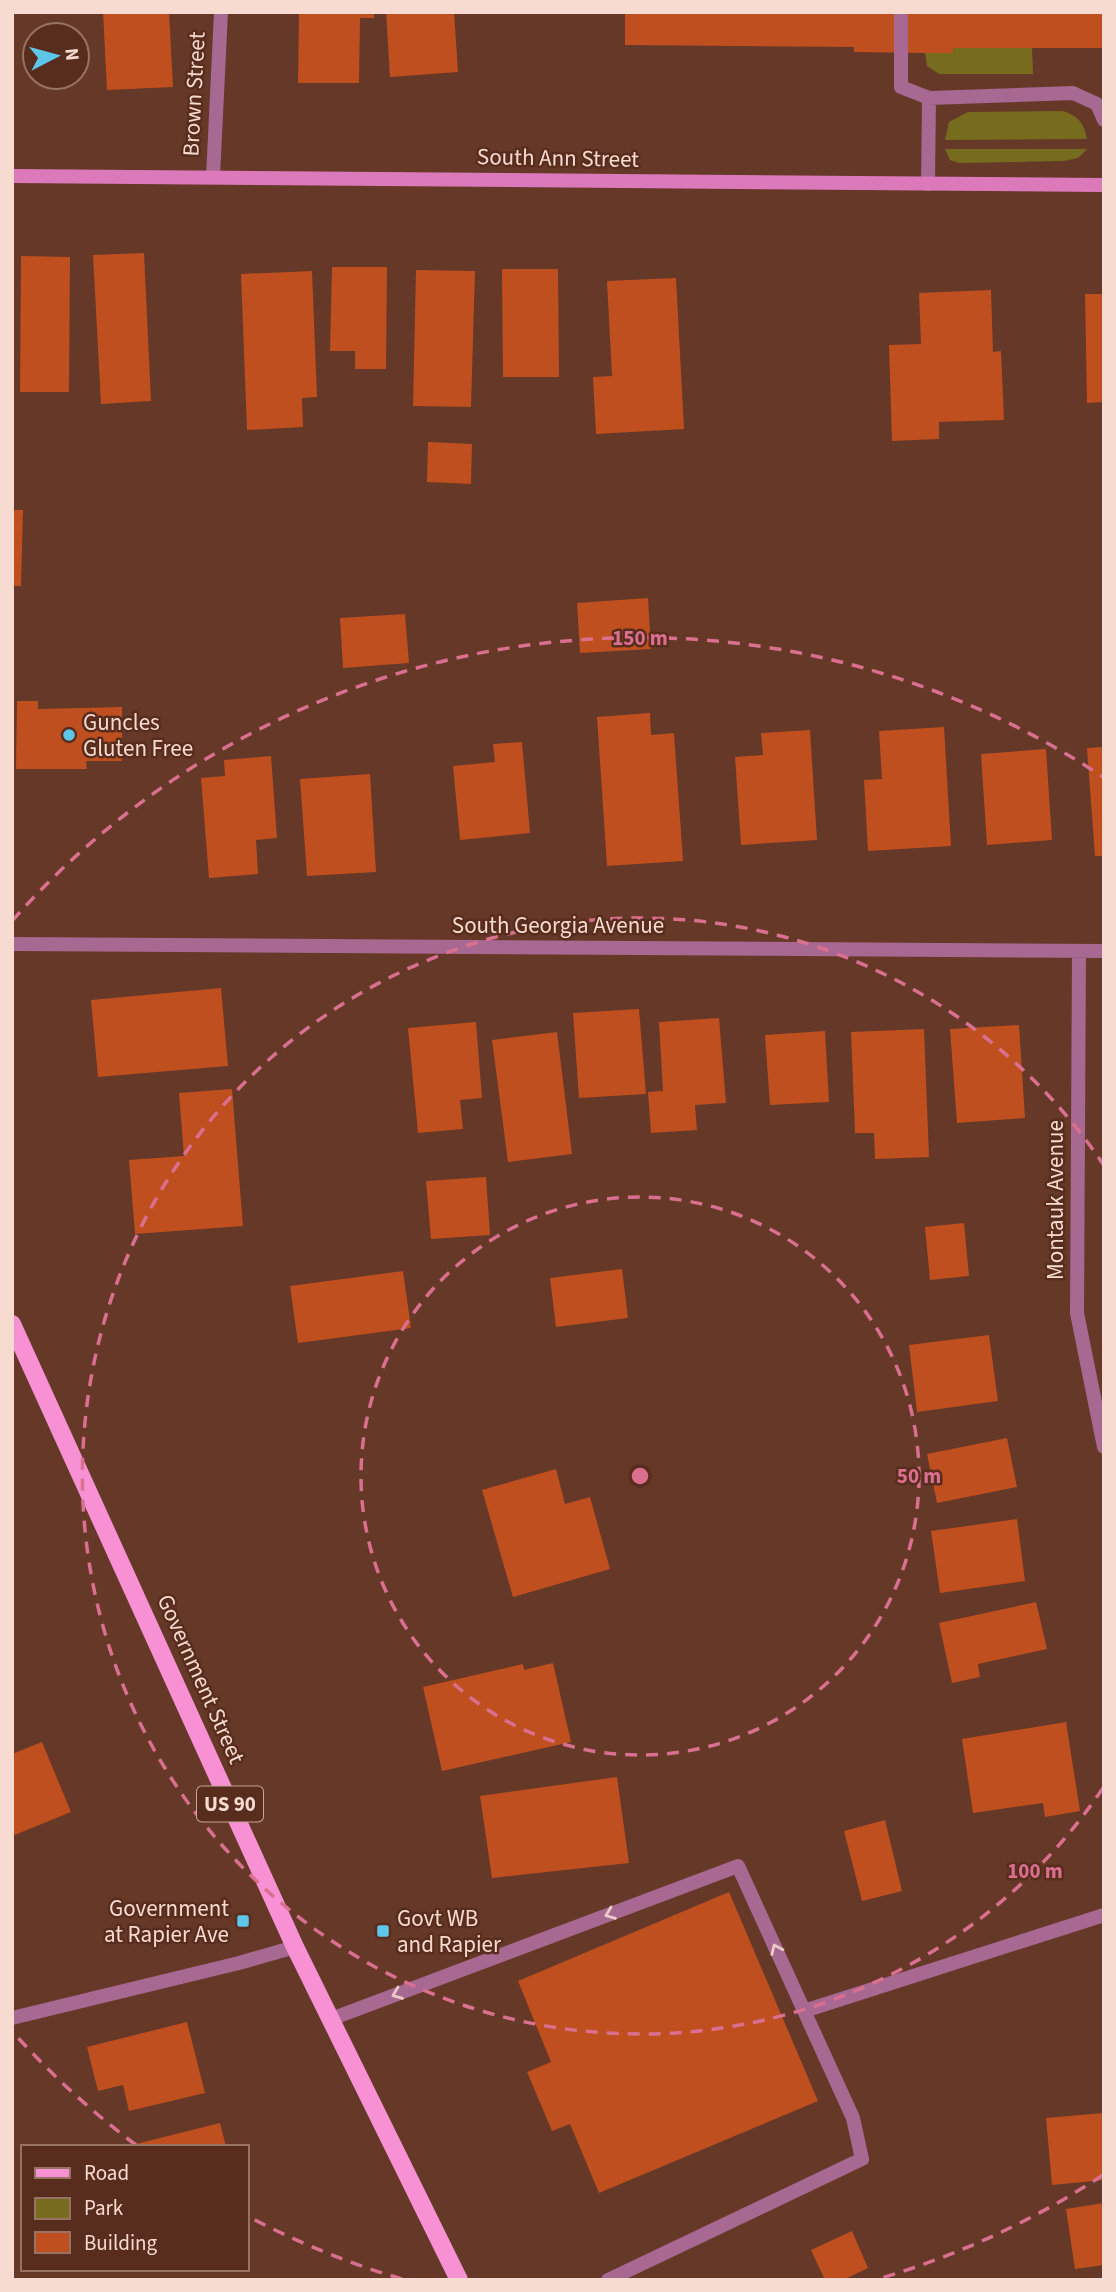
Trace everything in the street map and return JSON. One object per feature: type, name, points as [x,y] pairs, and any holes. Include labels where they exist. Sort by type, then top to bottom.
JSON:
[{"type":"main road","name":"Government Street","points":[[12,1324],[295,1947],[459,2280]]},
{"type":"street","name":"Brown Street","points":[[213,177],[221,12]]},
{"type":"street","points":[[901,12],[901,87],[929,98],[1073,93],[1097,104],[1104,120]]},
{"type":"street","points":[[928,184],[929,98]]},
{"type":"street","name":"South Ann Street","points":[[12,176],[1104,185]]},
{"type":"street","name":"South Georgia Avenue","points":[[12,944],[1104,951]]},
{"type":"street","name":"Montauk Avenue","points":[[1079,951],[1077,1313],[1104,1447]]},
{"type":"street","points":[[331,2019],[738,1866],[853,2118],[862,2159],[608,2280]]},
{"type":"street","points":[[804,2011],[1104,1914]]},
{"type":"street","points":[[12,2018],[295,1947]]},
{"type":"green space","points":[[953,48],[1032,48],[1033,74],[939,74],[927,66],[925,53]]},
{"type":"green space","points":[[1063,111],[1080,121],[1087,139],[945,140],[949,122],[968,112]]},
{"type":"green space","points":[[945,149],[1087,149],[1078,158],[1064,161],[959,163],[950,160]]},
{"type":"building","points":[[103,12],[169,12],[173,87],[107,90]]},
{"type":"building","points":[[299,12],[374,12],[374,18],[360,18],[359,83],[298,83]]},
{"type":"building","points":[[386,12],[454,12],[458,72],[390,77]]},
{"type":"building","points":[[625,12],[1103,12],[1104,48],[953,48],[953,53],[925,53],[854,52],[854,47],[625,45]]},
{"type":"building","points":[[144,253],[151,401],[101,404],[93,255]]},
{"type":"building","points":[[21,256],[70,257],[69,392],[20,392]]},
{"type":"building","points":[[332,267],[387,267],[386,369],[355,369],[355,351],[330,351]]},
{"type":"building","points":[[502,269],[558,269],[559,377],[503,377]]},
{"type":"building","points":[[416,270],[475,271],[471,407],[413,406]]},
{"type":"building","points":[[312,271],[317,397],[302,398],[303,427],[247,430],[241,274]]},
{"type":"building","points":[[676,278],[684,429],[596,434],[593,377],[612,376],[607,281]]},
{"type":"building","points":[[991,290],[993,352],[1001,351],[1004,420],[939,422],[939,439],[892,441],[889,345],[921,344],[919,293]]},
{"type":"building","points":[[1085,294],[1104,294],[1104,402],[1087,403]]},
{"type":"building","points":[[428,442],[472,444],[471,484],[427,482]]},
{"type":"building","points":[[12,510],[23,510],[21,586],[12,586]]},
{"type":"building","points":[[648,598],[651,649],[580,653],[577,603]]},
{"type":"building","points":[[405,614],[409,663],[343,668],[340,618]]},
{"type":"building","name":"Guncles Gluten Free","points":[[17,701],[38,701],[38,709],[122,707],[122,761],[86,761],[87,769],[16,769]]},
{"type":"building","points":[[650,713],[651,735],[674,733],[683,861],[607,866],[597,717]]},
{"type":"building","points":[[944,727],[951,846],[868,851],[864,780],[882,779],[879,731]]},
{"type":"building","points":[[810,730],[817,840],[741,845],[735,757],[763,755],[761,733]]},
{"type":"building","points":[[522,742],[530,833],[460,840],[453,766],[495,762],[493,744]]},
{"type":"building","points":[[1104,747],[1104,856],[1095,856],[1087,748]]},
{"type":"building","points":[[1046,749],[1052,840],[987,845],[981,754]]},
{"type":"building","points":[[271,756],[277,838],[256,840],[258,874],[209,878],[201,778],[225,776],[224,760]]},
{"type":"building","points":[[370,774],[376,872],[307,876],[300,779]]},
{"type":"building","points":[[221,988],[228,1066],[98,1077],[91,1000]]},
{"type":"building","points":[[639,1009],[646,1094],[579,1098],[573,1013]]},
{"type":"building","points":[[719,1018],[726,1103],[695,1105],[697,1130],[651,1133],[648,1092],[663,1091],[659,1022]]},
{"type":"building","points":[[476,1022],[482,1098],[460,1100],[463,1129],[418,1133],[408,1028]]},
{"type":"building","points":[[1019,1025],[1025,1118],[957,1123],[950,1029]]},
{"type":"building","points":[[924,1029],[929,1157],[875,1159],[874,1133],[855,1133],[851,1032]]},
{"type":"building","points":[[825,1031],[829,1102],[770,1105],[765,1035]]},
{"type":"building","points":[[557,1032],[572,1154],[508,1162],[492,1040]]},
{"type":"building","points":[[232,1089],[243,1226],[135,1234],[129,1160],[184,1156],[179,1093]]},
{"type":"building","points":[[486,1177],[490,1235],[431,1239],[426,1181]]},
{"type":"building","points":[[964,1223],[969,1276],[930,1280],[925,1227]]},
{"type":"building","points":[[622,1269],[628,1318],[556,1327],[550,1278]]},
{"type":"building","points":[[403,1271],[411,1328],[298,1343],[290,1286]]},
{"type":"building","points":[[989,1335],[998,1401],[917,1412],[909,1345]]},
{"type":"building","points":[[1007,1438],[1017,1487],[937,1503],[927,1454]]},
{"type":"building","points":[[556,1469],[565,1504],[590,1497],[610,1569],[513,1597],[482,1490]]},
{"type":"building","points":[[1017,1519],[1025,1581],[940,1593],[931,1531]]},
{"type":"building","points":[[1036,1602],[1047,1649],[978,1664],[980,1677],[952,1683],[939,1623]]},
{"type":"building","points":[[553,1663],[571,1742],[442,1771],[423,1687],[523,1664],[524,1670]]},
{"type":"building","points":[[1066,1722],[1080,1811],[1045,1817],[1043,1803],[973,1813],[962,1739]]},
{"type":"building","points":[[42,1742],[71,1812],[12,1836],[12,1754]]},
{"type":"building","points":[[617,1777],[629,1863],[492,1878],[480,1796]]},
{"type":"building","points":[[885,1820],[902,1891],[862,1901],[844,1831]]},
{"type":"building","points":[[729,1892],[818,2101],[599,2193],[570,2124],[552,2131],[527,2072],[551,2062],[518,1981]]},
{"type":"building","points":[[187,2022],[205,2093],[129,2111],[123,2085],[98,2091],[87,2047]]},
{"type":"building","points":[[1104,2113],[1104,2180],[1052,2185],[1046,2118]]},
{"type":"building","points":[[220,2123],[226,2145],[132,2145]]},
{"type":"building","points":[[1104,2203],[1104,2265],[1075,2269],[1066,2209]]},
{"type":"building","points":[[852,2231],[868,2268],[843,2280],[825,2280],[811,2250]]},
{"type":"place","name":"Guncles Gluten Free","points":[[69,735]]},
{"type":"place","name":"Government at Rapier Ave","points":[[243,1921]]},
{"type":"place","name":"Govt WB and Rapier","points":[[383,1931]]}]
